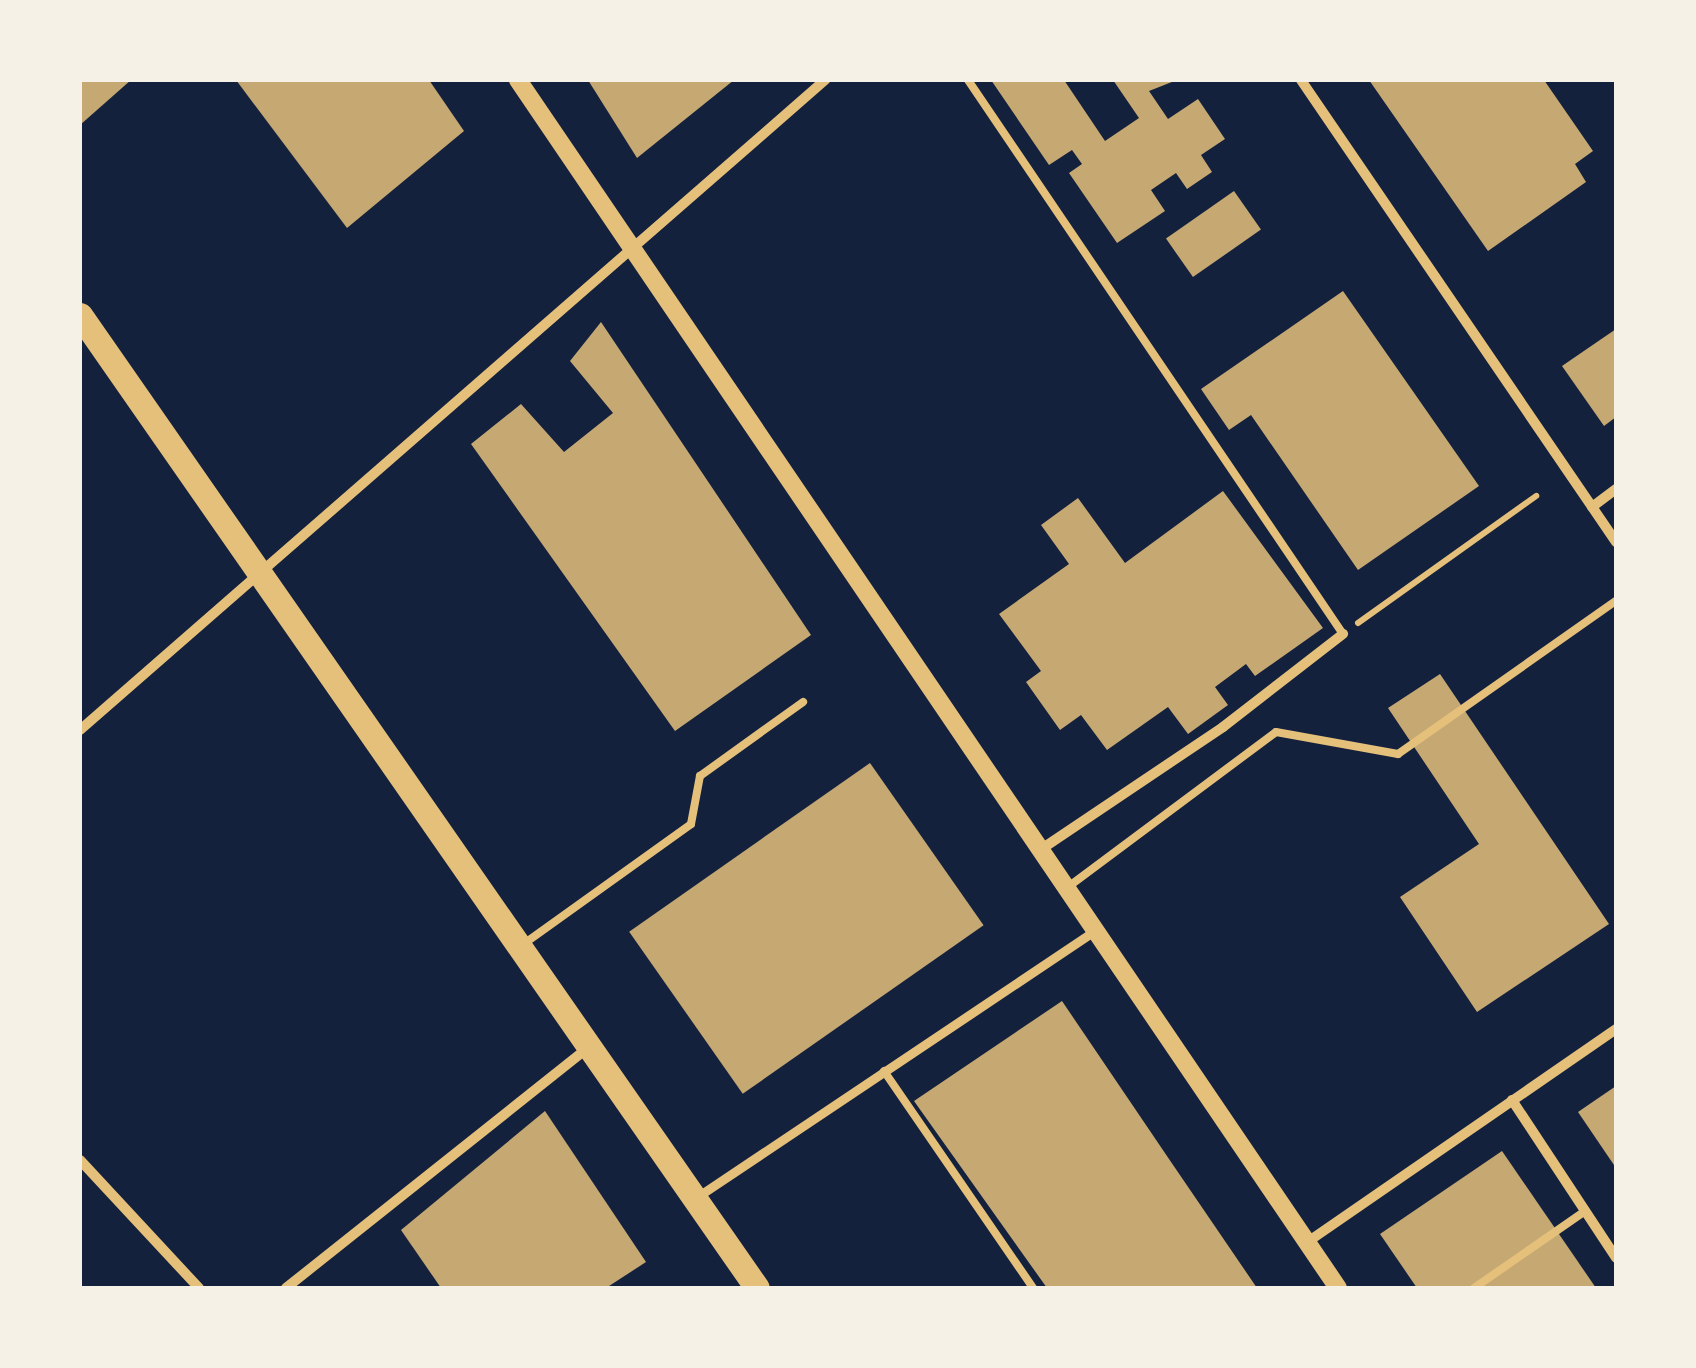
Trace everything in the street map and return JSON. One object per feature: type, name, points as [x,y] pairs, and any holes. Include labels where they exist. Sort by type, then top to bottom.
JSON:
[{"type":"main road","points":[[80,315],[262,571],[757,1288]]},
{"type":"street","points":[[518,80],[1338,1288]]},
{"type":"street","points":[[80,730],[629,247],[825,80]]},
{"type":"street","points":[[1301,80],[1616,542]]},
{"type":"street","points":[[1592,507],[1616,489]]},
{"type":"street","points":[[1039,851],[1223,727],[1343,634]]},
{"type":"street","points":[[693,1200],[1094,931]]},
{"type":"street","points":[[1306,1242],[1616,1029]]},
{"type":"street","points":[[286,1288],[590,1047]]},
{"type":"street","points":[[1512,1100],[1616,1258]]},
{"type":"street","points":[[80,1160],[199,1288]]},
{"type":"lane","points":[[968,80],[1343,634]]},
{"type":"lane","points":[[1065,889],[1276,732],[1398,754],[1616,602]]},
{"type":"lane","points":[[520,947],[691,824],[700,776],[803,702]]},
{"type":"lane","points":[[884,1072],[1033,1288]]},
{"type":"lane","points":[[1474,1288],[1585,1211]]},
{"type":"path","points":[[1343,634],[1536,496]]},
{"type":"building","points":[[80,80],[131,80],[80,125]]},
{"type":"building","points":[[236,80],[429,80],[464,131],[347,228]]},
{"type":"building","points":[[588,80],[734,80],[637,158]]},
{"type":"building","points":[[991,80],[1064,80],[1105,141],[1139,118],[1113,80],[1177,80],[1149,91],[1168,119],[1198,99],[1225,139],[1201,155],[1212,172],[1187,189],[1176,173],[1151,190],[1165,211],[1117,243],[1069,173],[1082,164],[1072,150],[1049,165]]},
{"type":"building","points":[[1369,80],[1544,80],[1593,151],[1575,164],[1586,182],[1488,251]]},
{"type":"building","points":[[1234,191],[1261,230],[1193,277],[1166,239]]},
{"type":"building","points":[[1343,291],[1479,486],[1358,570],[1251,415],[1229,430],[1201,389]]},
{"type":"building","points":[[601,322],[811,635],[675,731],[471,444],[521,404],[564,452],[613,413],[570,361]]},
{"type":"building","points":[[1616,329],[1616,417],[1604,426],[1562,366]]},
{"type":"building","points":[[1223,491],[1323,628],[1255,676],[1246,664],[1215,687],[1228,705],[1188,734],[1168,707],[1107,750],[1081,715],[1060,730],[1026,682],[1041,671],[999,614],[1069,564],[1041,525],[1078,498],[1125,563]]},
{"type":"building","points":[[1440,674],[1609,924],[1477,1012],[1400,897],[1479,844],[1388,708]]},
{"type":"building","points":[[870,763],[984,925],[743,1094],[629,932]]},
{"type":"building","points":[[1062,1001],[1257,1288],[1047,1288],[914,1101]]},
{"type":"building","points":[[1616,1086],[1616,1168],[1578,1112]]},
{"type":"building","points":[[545,1111],[646,1262],[606,1288],[441,1288],[401,1230]]},
{"type":"building","points":[[1502,1151],[1596,1288],[1417,1288],[1380,1234]]}]
